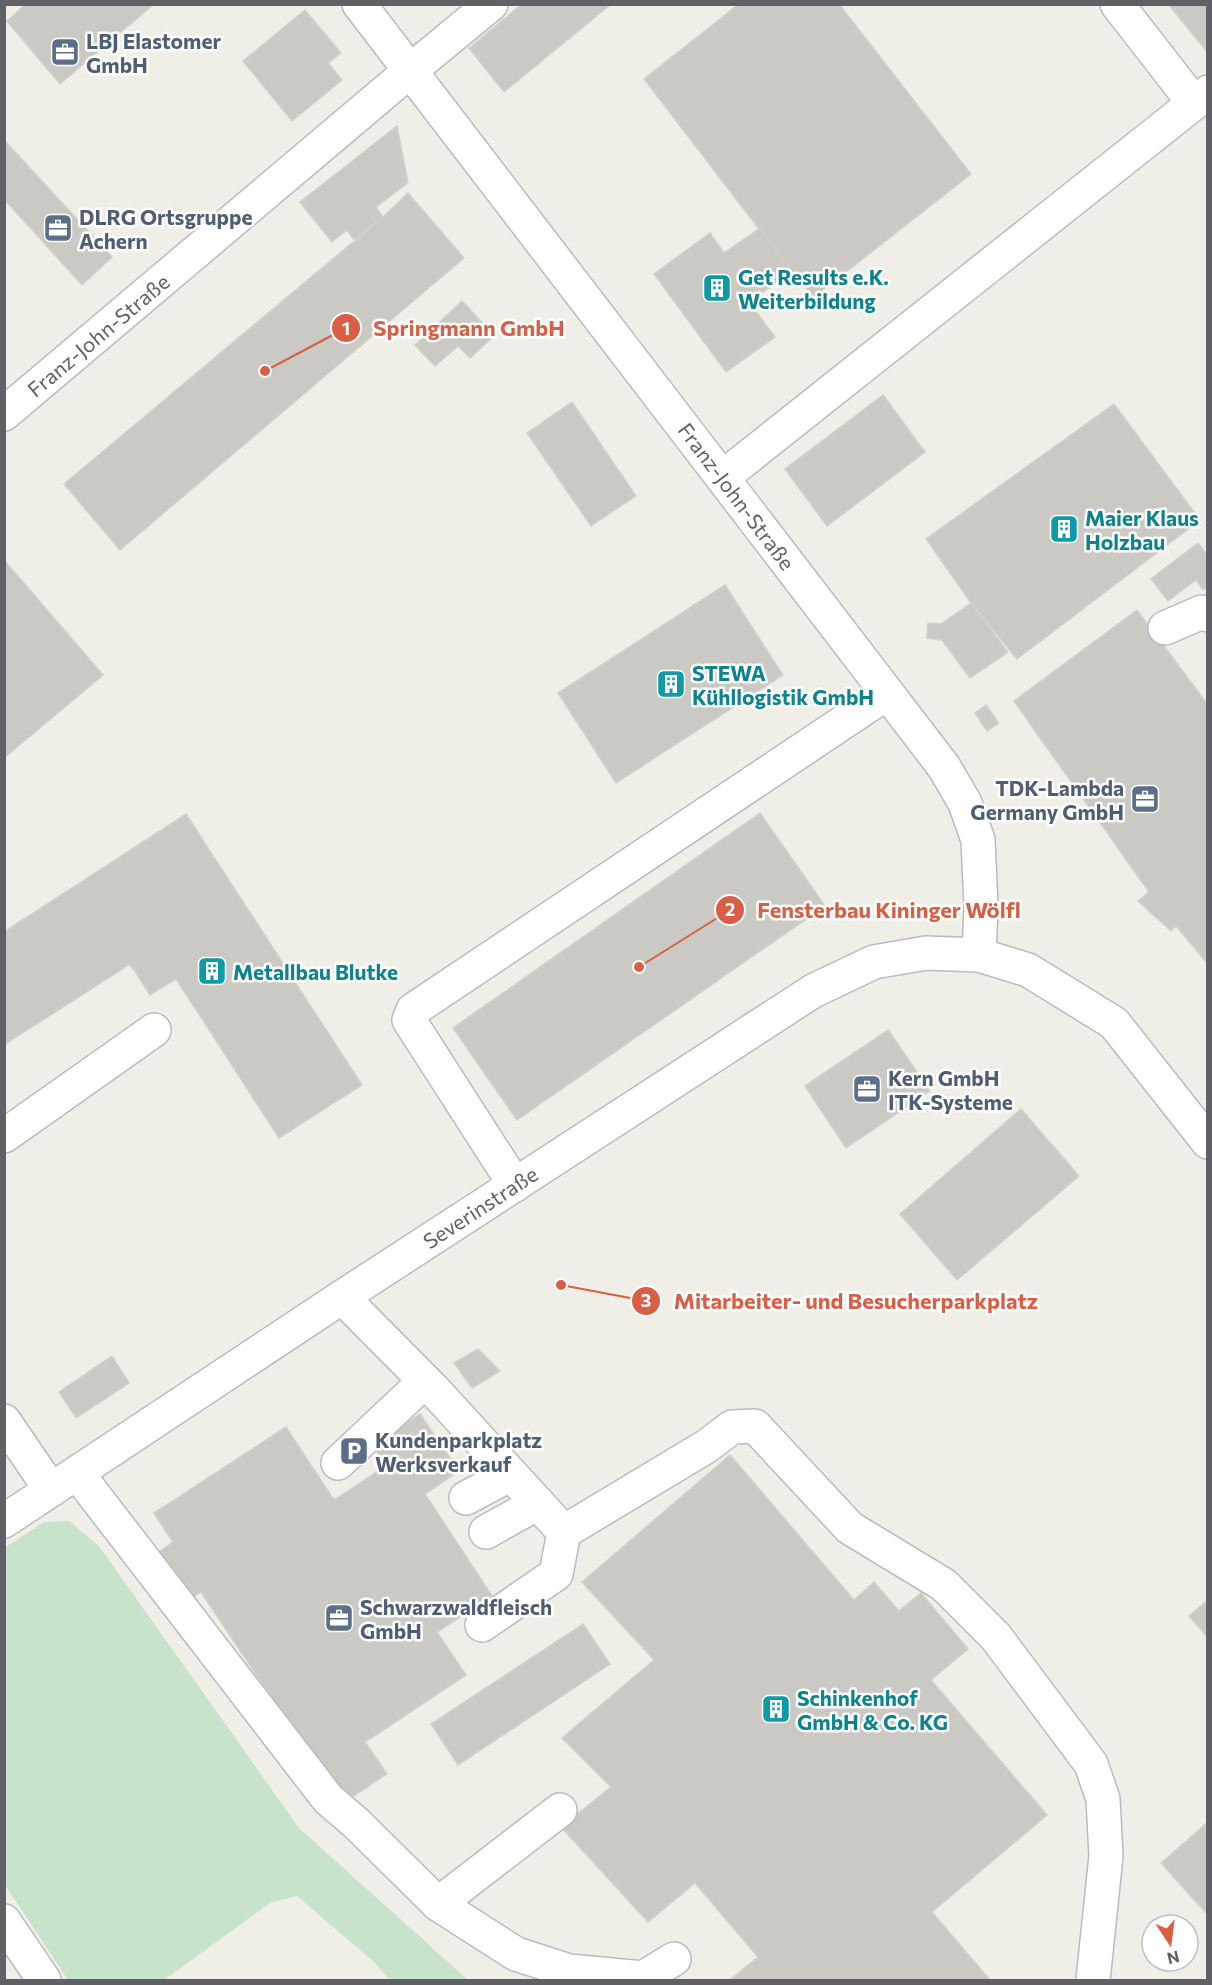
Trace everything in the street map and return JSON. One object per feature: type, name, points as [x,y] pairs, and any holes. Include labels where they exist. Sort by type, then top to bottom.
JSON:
[{"type":"street","name":"Franz-John-Straße","points":[[359,4],[944,767],[965,803],[978,840],[981,906],[978,955]]},
{"type":"street","name":"Franz-John-Straße","points":[[4,414],[491,4]]},
{"type":"street","points":[[723,477],[1201,97],[1117,4]]},
{"type":"street","points":[[1165,628],[1202,612],[1208,615]]},
{"type":"street","points":[[515,1185],[409,1020],[413,1010],[887,693]]},
{"type":"street","name":"Severinstraße","points":[[6,1517],[64,1482],[342,1297],[813,991],[874,962],[926,953],[978,955],[1028,970],[1114,1023],[1208,1142]]},
{"type":"street","points":[[4,1136],[154,1030]]},
{"type":"street","points":[[342,1297],[425,1381],[564,1532]]},
{"type":"street","points":[[338,1462],[425,1381]]},
{"type":"street","points":[[4,1421],[64,1482],[328,1799],[356,1823],[438,1904],[516,1954],[575,1976],[643,1978],[674,1959]]},
{"type":"street","points":[[482,1625],[556,1574],[564,1532],[707,1446],[732,1427],[755,1426],[850,1528],[944,1585],[996,1637],[1091,1764],[1102,1799],[1106,1856],[1093,1980]]},
{"type":"street","points":[[476,1515],[524,1488]]},
{"type":"street","points":[[438,1904],[560,1810]]},
{"type":"street","points":[[4,1921],[44,1980]]},
{"type":"green space","points":[[69,1521],[99,1546],[299,1828],[468,1980],[390,1980],[374,1962],[297,1896],[270,1903],[164,1980],[68,1980],[5,1885],[4,1548],[44,1522]]},
{"type":"building","name":"LBJ Elastomer GmbH","points":[[26,4],[154,4],[60,84],[7,21]]},
{"type":"building","points":[[522,4],[611,4],[504,92],[469,48]]},
{"type":"building","points":[[739,4],[839,4],[971,174],[814,297],[792,272],[644,79]]},
{"type":"building","points":[[1168,4],[1208,4],[1208,53]]},
{"type":"building","points":[[305,10],[341,53],[328,63],[342,80],[292,121],[243,61]]},
{"type":"building","points":[[397,126],[408,183],[376,207],[383,217],[354,240],[347,230],[332,242],[300,202]]},
{"type":"building","name":"DLRG Ortsgruppe Achern","points":[[6,142],[112,257],[82,285],[4,199],[4,144]]},
{"type":"building","points":[[408,193],[464,258],[120,550],[64,484],[383,217]]},
{"type":"building","name":"Get Results e.K. Weiterbildung","points":[[760,228],[792,272],[749,302],[775,337],[726,372],[654,274],[710,233],[724,253]]},
{"type":"building","points":[[462,301],[494,336],[470,358],[458,346],[435,366],[415,345]]},
{"type":"building","points":[[883,395],[925,452],[827,526],[785,469]]},
{"type":"building","points":[[572,402],[636,496],[591,526],[527,433]]},
{"type":"building","name":"Maier Klaus Holzbau","points":[[1114,404],[1200,520],[1017,659],[971,603],[926,539]]},
{"type":"building","points":[[1198,543],[1208,556],[1208,586],[1203,590],[1196,580],[1168,601],[1151,579]]},
{"type":"building","points":[[4,560],[103,675],[4,758]]},
{"type":"building","name":"STEWA Kühllogistik GmbH","points":[[725,585],[783,675],[616,783],[558,693]]},
{"type":"building","points":[[971,603],[1008,652],[970,678],[942,640],[927,638],[928,623],[941,624]]},
{"type":"building","name":"TDK-Lambda Germany GmbH","points":[[1137,610],[1208,705],[1208,964],[1176,926],[1171,931],[1138,901],[1149,892],[1014,701]]},
{"type":"building","points":[[986,705],[999,723],[987,731],[975,713]]},
{"type":"building","points":[[760,813],[825,906],[517,1120],[453,1028]]},
{"type":"building","name":"Metallbau Blutke","points":[[186,814],[362,1085],[279,1138],[176,979],[150,995],[130,964],[4,1045],[4,932]]},
{"type":"building","name":"Kern GmbH ITK-Systeme","points":[[888,1030],[930,1091],[846,1148],[805,1086]]},
{"type":"building","points":[[1021,1109],[1079,1176],[957,1280],[900,1214]]},
{"type":"building","points":[[478,1349],[500,1371],[472,1388],[454,1363]]},
{"type":"building","points":[[112,1356],[129,1383],[76,1418],[59,1392]]},
{"type":"building","name":"Schwarzwaldfleisch GmbH","points":[[420,1414],[459,1471],[425,1494],[492,1596],[437,1632],[466,1675],[365,1742],[387,1774],[342,1804],[201,1592],[184,1603],[153,1556],[173,1542],[154,1513],[286,1427],[334,1500],[386,1466],[373,1446]]},
{"type":"building","name":"Schinkenhof GmbH & Co. KG","points":[[730,1455],[854,1600],[874,1582],[899,1611],[921,1593],[968,1649],[931,1680],[1047,1815],[932,1912],[990,1980],[730,1980],[758,1957],[695,1883],[648,1922],[561,1827],[611,1787],[562,1738],[654,1660],[582,1582]]},
{"type":"building","points":[[1208,1600],[1208,1638],[1189,1616]]},
{"type":"building","points":[[583,1624],[610,1664],[458,1765],[431,1724]]},
{"type":"building","points":[[1208,1822],[1208,1915],[1161,1863]]},
{"type":"place","name":"LBJ Elastomer GmbH","points":[[65,52]]},
{"type":"place","name":"DLRG Ortsgruppe Achern","points":[[58,228]]},
{"type":"place","name":"Get Results e.K. Weiterbildung","points":[[717,288]]},
{"type":"place","name":"Springmann GmbH","points":[[265,371]]},
{"type":"place","name":"Maier Klaus Holzbau","points":[[1064,529]]},
{"type":"place","name":"STEWA Kühllogistik GmbH","points":[[671,684]]},
{"type":"place","name":"TDK-Lambda Germany GmbH","points":[[1145,799]]},
{"type":"place","name":"Fensterbau Kininger Wölfl","points":[[639,967]]},
{"type":"place","name":"Metallbau Blutke","points":[[212,971]]},
{"type":"place","name":"Kern GmbH ITK-Systeme","points":[[867,1089]]},
{"type":"place","name":"Mitarbeiter- und Besucherparkplatz","points":[[561,1285]]},
{"type":"place","name":"Kundenparkplatz Werksverkauf","points":[[354,1451]]},
{"type":"place","name":"Schwarzwaldfleisch GmbH","points":[[339,1618]]},
{"type":"place","name":"Schinkenhof GmbH & Co. KG","points":[[776,1709]]}]
